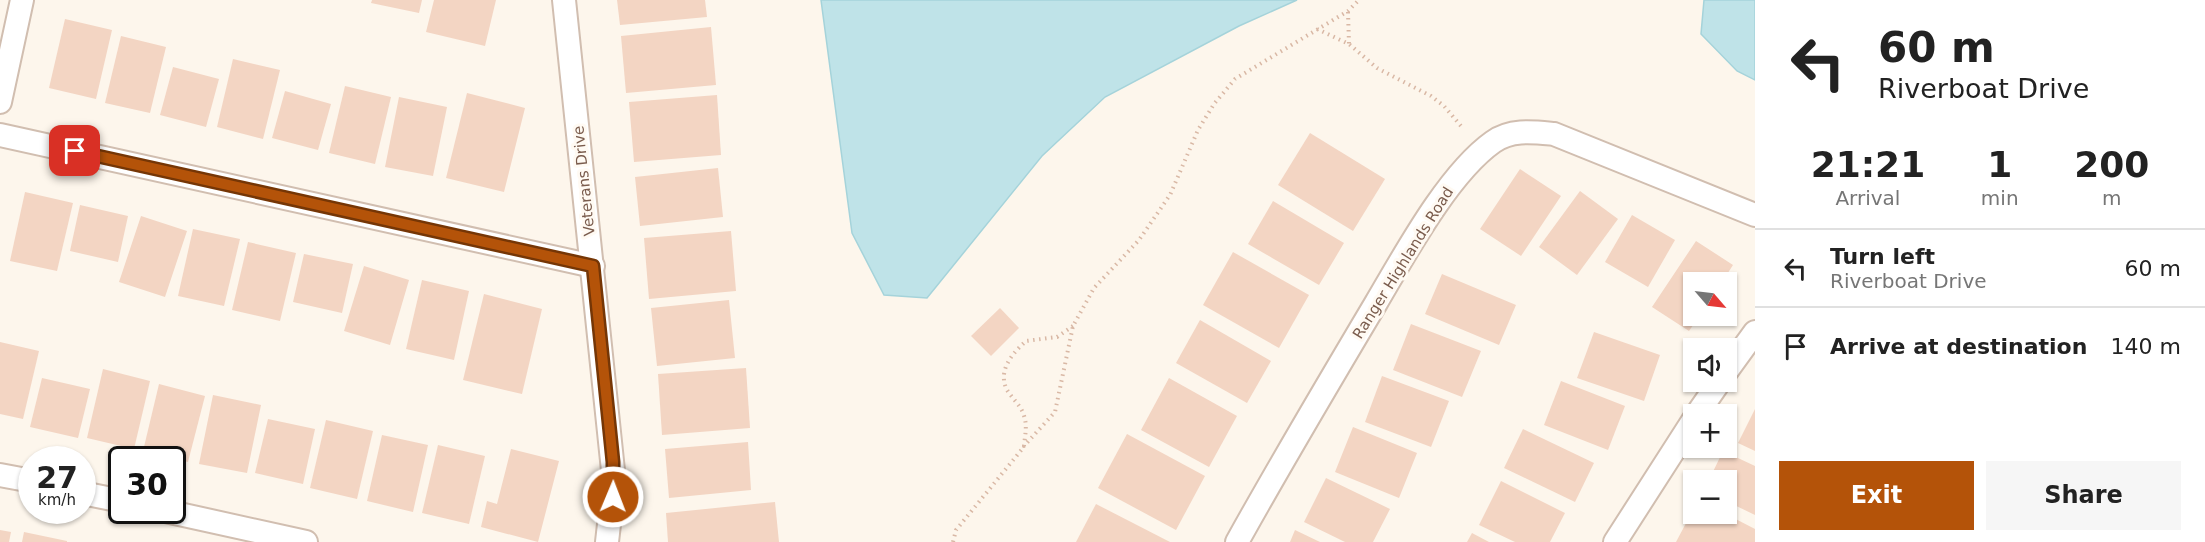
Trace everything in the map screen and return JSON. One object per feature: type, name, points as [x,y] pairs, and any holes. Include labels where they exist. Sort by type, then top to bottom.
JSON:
[{"type":"street","points":[[0,102],[22,0]]},
{"type":"street","name":"Veterans Drive","points":[[564,0],[614,480],[607,542]]},
{"type":"street","name":"Ranger Highlands Road","points":[[1237,542],[1281,462],[1416,237],[1470,160],[1495,140],[1524,130],[1554,134],[1755,215]]},
{"type":"street","points":[[0,135],[593,266]]},
{"type":"street","points":[[1737,357],[1755,332]]},
{"type":"street","points":[[1615,542],[1683,436]]},
{"type":"street","points":[[0,474],[18,478]]},
{"type":"street","points":[[186,516],[306,542]]},
{"type":"path","points":[[1073,326],[1057,337],[1026,341],[1007,361],[1004,378],[1006,388],[1023,413],[1027,427],[1024,446],[1055,412],[1073,326],[1094,288],[1139,240],[1170,195],[1198,130],[1214,104],[1235,79],[1348,11],[1359,0]]},
{"type":"path","points":[[1348,11],[1348,44]]},
{"type":"path","points":[[1317,29],[1348,44],[1377,68],[1431,96],[1444,106],[1461,126]]},
{"type":"path","points":[[953,542],[956,530],[1023,447]]},
{"type":"water","points":[[821,0],[1297,0],[1239,26],[1105,97],[1042,156],[927,298],[884,295],[852,233]]},
{"type":"water","points":[[1704,0],[1755,0],[1755,80],[1737,71],[1701,34]]},
{"type":"building","points":[[372,0],[422,0],[419,13],[371,3]]},
{"type":"building","points":[[434,0],[496,0],[485,46],[426,32]]},
{"type":"building","points":[[617,0],[705,0],[707,17],[620,25]]},
{"type":"building","points":[[65,19],[112,30],[96,99],[49,88]]},
{"type":"building","points":[[711,27],[716,85],[626,93],[621,36]]},
{"type":"building","points":[[121,36],[166,47],[150,113],[105,103]]},
{"type":"building","points":[[233,59],[280,70],[263,139],[217,127]]},
{"type":"building","points":[[173,67],[219,79],[206,127],[160,115]]},
{"type":"building","points":[[345,86],[391,97],[375,164],[329,153]]},
{"type":"building","points":[[285,91],[331,104],[318,150],[272,138]]},
{"type":"building","points":[[467,93],[525,108],[504,192],[446,178]]},
{"type":"building","points":[[717,95],[721,155],[634,162],[629,102]]},
{"type":"building","points":[[399,97],[447,107],[433,176],[385,167]]},
{"type":"building","points":[[1310,133],[1385,179],[1353,231],[1278,185]]},
{"type":"building","points":[[718,168],[723,217],[640,226],[635,177]]},
{"type":"building","points":[[1520,169],[1561,196],[1521,256],[1480,229]]},
{"type":"building","points":[[1580,191],[1618,219],[1577,275],[1539,247]]},
{"type":"building","points":[[25,192],[73,203],[57,271],[10,261]]},
{"type":"building","points":[[1273,201],[1344,243],[1319,285],[1248,244]]},
{"type":"building","points":[[80,205],[128,216],[118,262],[70,251]]},
{"type":"building","points":[[1632,215],[1675,240],[1648,287],[1605,262]]},
{"type":"building","points":[[141,216],[187,231],[165,297],[119,282]]},
{"type":"building","points":[[193,229],[240,239],[224,306],[178,296]]},
{"type":"building","points":[[731,231],[736,291],[649,299],[644,238]]},
{"type":"building","points":[[1696,241],[1733,265],[1728,272],[1683,272],[1683,326],[1692,326],[1689,331],[1652,307]]},
{"type":"building","points":[[248,242],[296,253],[280,321],[232,310]]},
{"type":"building","points":[[1233,252],[1309,295],[1279,348],[1203,305]]},
{"type":"building","points":[[304,254],[353,264],[342,313],[293,302]]},
{"type":"building","points":[[364,266],[409,280],[390,345],[344,331]]},
{"type":"building","points":[[1442,274],[1516,305],[1499,345],[1425,314]]},
{"type":"building","points":[[422,280],[469,291],[454,360],[406,349]]},
{"type":"building","points":[[484,294],[542,309],[522,394],[463,380]]},
{"type":"building","points":[[729,300],[735,358],[657,366],[651,308]]},
{"type":"building","points":[[1000,308],[1019,328],[991,356],[971,336]]},
{"type":"building","points":[[1200,320],[1271,361],[1247,403],[1176,363]]},
{"type":"building","points":[[1411,324],[1481,351],[1462,397],[1393,370]]},
{"type":"building","points":[[1594,332],[1660,355],[1644,401],[1577,378]]},
{"type":"building","points":[[0,342],[39,351],[23,419],[0,414]]},
{"type":"building","points":[[746,368],[750,428],[662,435],[658,374]]},
{"type":"building","points":[[103,369],[150,381],[135,446],[121,446],[87,438]]},
{"type":"building","points":[[1382,376],[1449,401],[1431,447],[1365,422]]},
{"type":"building","points":[[42,378],[90,389],[78,438],[30,427]]},
{"type":"building","points":[[1169,378],[1237,416],[1209,467],[1141,430]]},
{"type":"building","points":[[1561,381],[1625,406],[1608,450],[1544,425]]},
{"type":"building","points":[[159,384],[205,396],[188,462],[186,462],[186,446],[144,446]]},
{"type":"building","points":[[213,395],[261,405],[247,473],[199,464]]},
{"type":"building","points":[[1755,409],[1755,451],[1738,443]]},
{"type":"building","points":[[268,419],[315,429],[303,484],[255,473]]},
{"type":"building","points":[[326,420],[373,431],[357,499],[310,488]]},
{"type":"building","points":[[1353,427],[1417,453],[1399,498],[1335,472]]},
{"type":"building","points":[[1523,429],[1594,463],[1575,502],[1504,468]]},
{"type":"building","points":[[1127,434],[1205,476],[1176,530],[1098,488]]},
{"type":"building","points":[[382,435],[428,445],[413,512],[367,501]]},
{"type":"building","points":[[748,442],[751,490],[669,498],[665,449]]},
{"type":"building","points":[[438,445],[485,456],[469,524],[422,513]]},
{"type":"building","points":[[511,449],[559,461],[538,542],[481,527],[487,501],[497,504]]},
{"type":"building","points":[[1720,458],[1737,458],[1755,466],[1755,515],[1737,506],[1737,470],[1714,470]]},
{"type":"building","points":[[1326,478],[1390,509],[1373,542],[1345,542],[1304,522]]},
{"type":"building","points":[[1501,481],[1565,513],[1550,542],[1515,542],[1479,525]]},
{"type":"building","points":[[775,502],[779,542],[668,542],[666,513]]},
{"type":"building","points":[[1096,504],[1170,542],[1076,542]]},
{"type":"building","points":[[1737,520],[1755,529],[1755,542],[1676,542],[1686,524],[1737,524]]},
{"type":"building","points":[[0,530],[11,532],[9,542],[0,542]]},
{"type":"building","points":[[1295,530],[1320,542],[1290,542]]},
{"type":"building","points":[[24,532],[67,541],[67,542],[22,542]]},
{"type":"building","points":[[1472,533],[1489,542],[1467,542]]},
{"type":"route","points":[[75,151],[593,266],[613,462],[613,497]]}]
